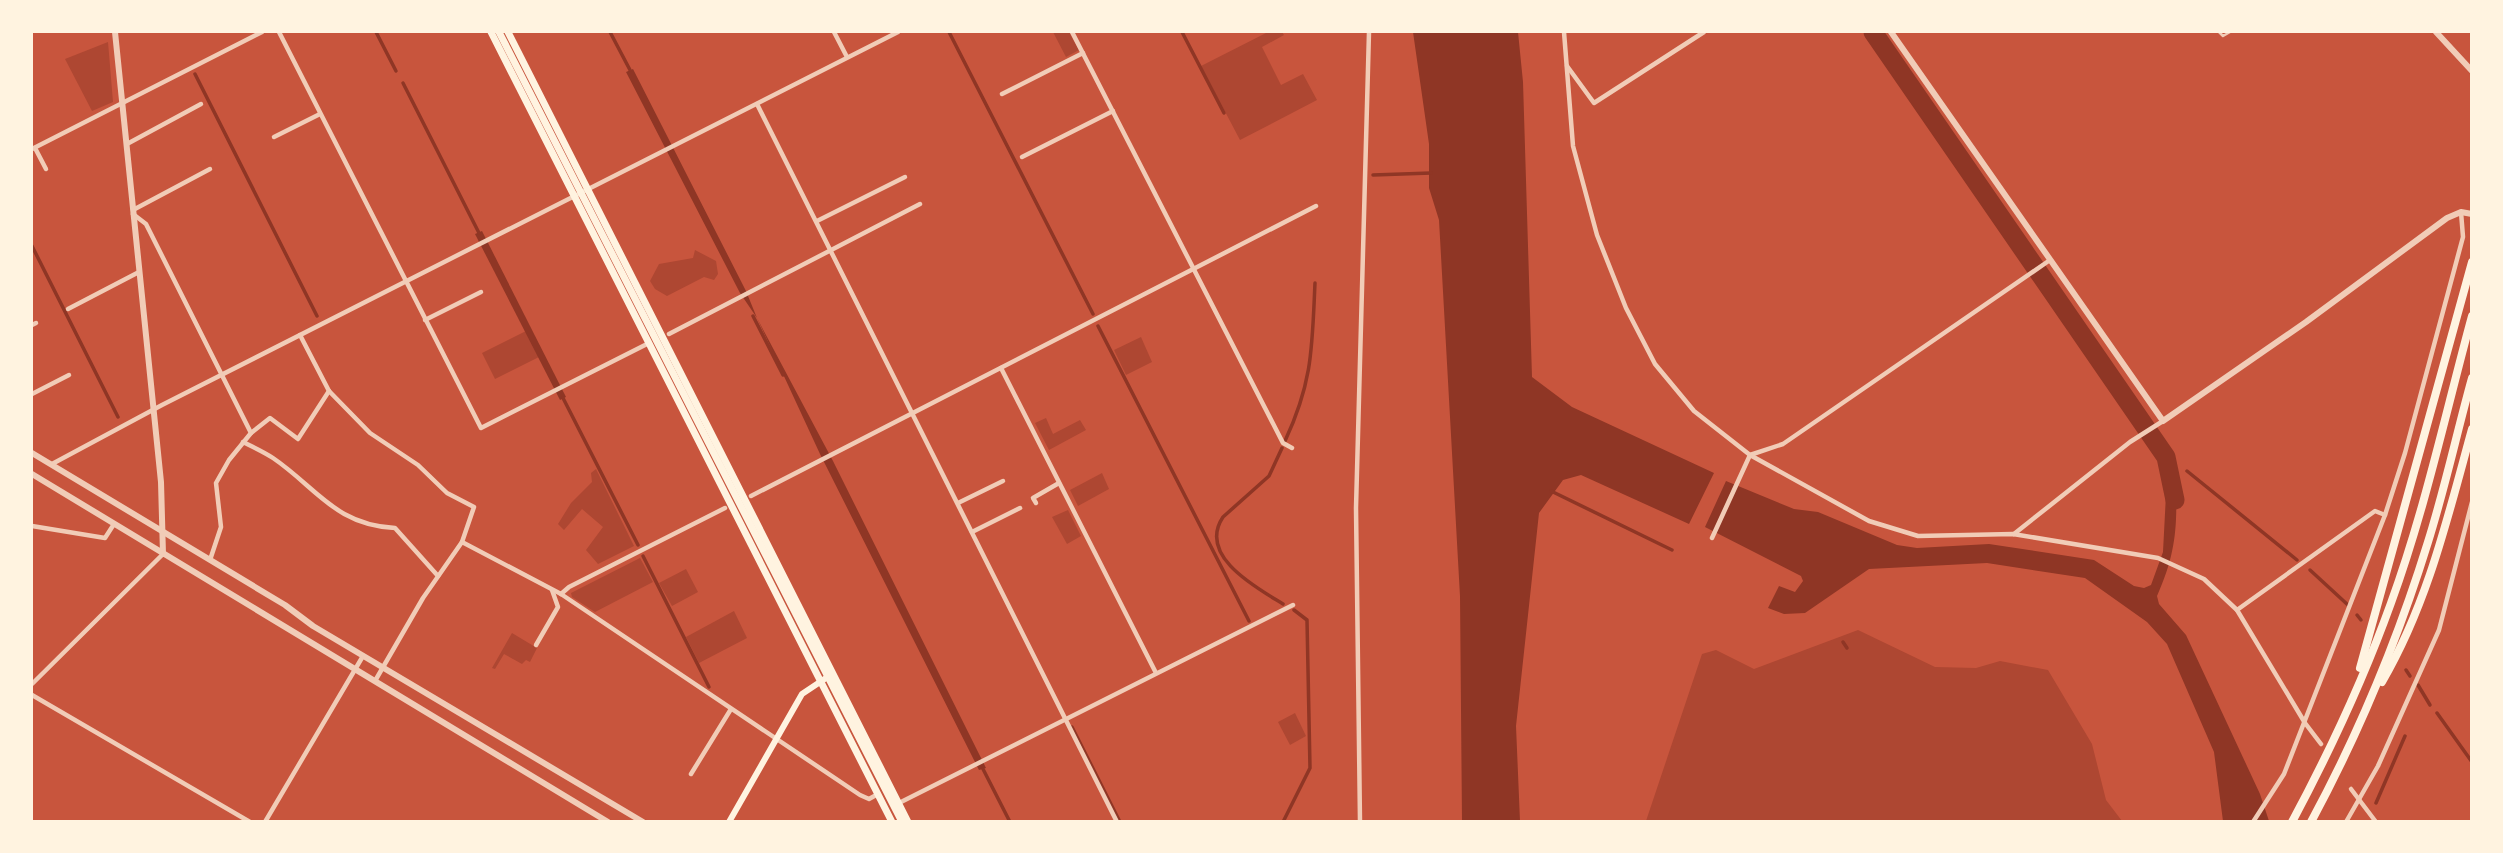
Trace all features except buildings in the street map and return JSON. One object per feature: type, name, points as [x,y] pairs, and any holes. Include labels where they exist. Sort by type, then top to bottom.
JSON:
[{"type":"highway","points":[[2352,698],[2472,262]]},
{"type":"highway","points":[[2292,821],[2352,698],[2391,603],[2472,316]]},
{"type":"highway","points":[[2368,706],[2429,540],[2471,380]]},
{"type":"highway","points":[[2311,821],[2420,607],[2472,429]]},
{"type":"main road","points":[[491,32],[892,821]]},
{"type":"main road","points":[[499,32],[902,821]]},
{"type":"main road","points":[[508,32],[908,821]]},
{"type":"main road","points":[[729,821],[802,694],[833,673]]},
{"type":"street","points":[[32,684],[163,554],[153,409],[115,32]]},
{"type":"street","points":[[46,169],[33,148],[262,32]]},
{"type":"street","points":[[279,32],[481,428],[650,343]]},
{"type":"street","points":[[834,32],[847,57]]},
{"type":"street","points":[[51,465],[153,409],[898,32]]},
{"type":"street","points":[[1072,32],[1283,443],[1292,448]]},
{"type":"street","points":[[1360,821],[1356,508],[1361,424],[1369,32]]},
{"type":"street","points":[[1564,32],[1573,146],[1597,234],[1626,308],[1655,364],[1694,411],[1750,455],[1869,521],[1918,536],[2013,534],[2158,558],[2204,579],[2237,610],[2305,723],[2321,744]]},
{"type":"street","points":[[1567,66],[1594,103],[1704,32]]},
{"type":"street","points":[[1891,32],[2163,421]]},
{"type":"street","points":[[2436,32],[2472,71]]},
{"type":"street","points":[[1002,94],[1083,53]]},
{"type":"street","points":[[127,144],[201,104]]},
{"type":"street","points":[[757,104],[1117,821]]},
{"type":"street","points":[[1022,157],[1113,111]]},
{"type":"street","points":[[274,137],[320,114]]},
{"type":"street","points":[[133,212],[210,169]]},
{"type":"street","points":[[817,221],[905,177]]},
{"type":"street","points":[[669,334],[832,252],[919,204]]},
{"type":"street","points":[[751,496],[1317,206]]},
{"type":"street","points":[[133,212],[146,224],[251,433]]},
{"type":"street","points":[[2013,534],[2142,435],[2306,322],[2403,248],[2461,212],[2472,214]]},
{"type":"street","points":[[2253,821],[2284,774],[2385,515],[2463,237],[2461,212]]},
{"type":"street","points":[[1712,538],[1750,455],[1783,444],[2050,260]]},
{"type":"street","points":[[68,309],[139,272]]},
{"type":"street","points":[[425,320],[481,292]]},
{"type":"street","points":[[300,335],[330,391],[370,433],[418,466],[447,493],[474,507],[462,542],[438,576],[375,681]]},
{"type":"street","points":[[1001,368],[1156,673]]},
{"type":"street","points":[[32,394],[68,375]]},
{"type":"street","points":[[210,560],[221,527],[216,483],[243,442],[270,418],[298,439],[330,391]]},
{"type":"street","points":[[243,442],[273,458],[324,503],[371,527],[395,528],[438,576]]},
{"type":"street","points":[[32,453],[363,656],[643,821]]},
{"type":"street","points":[[32,474],[608,821]]},
{"type":"street","points":[[958,503],[1003,481]]},
{"type":"street","points":[[1036,503],[1033,498],[1059,483]]},
{"type":"street","points":[[2346,821],[2360,800],[2439,630],[2472,502]]},
{"type":"street","points":[[561,594],[569,587],[725,508]]},
{"type":"street","points":[[972,532],[1020,508]]},
{"type":"street","points":[[2237,610],[2375,511],[2385,515]]},
{"type":"street","points":[[32,526],[105,538],[114,524]]},
{"type":"street","points":[[462,542],[561,594],[860,795],[869,799],[878,794]]},
{"type":"street","points":[[536,645],[558,607],[552,589]]},
{"type":"street","points":[[899,803],[1293,605]]},
{"type":"street","points":[[265,821],[363,656]]},
{"type":"street","points":[[32,695],[250,821]]},
{"type":"street","points":[[691,774],[731,709]]},
{"type":"street","points":[[2351,789],[2376,821]]},
{"type":"lane","points":[[2219,32],[2223,36],[2230,32]]},
{"type":"shaded area","points":[[1053,32],[1069,32],[1079,50],[1066,57]]},
{"type":"shaded area","points":[[1268,32],[1282,32],[1284,35],[1262,47],[1281,85],[1303,74],[1317,100],[1240,140],[1201,66]]},
{"type":"shaded area","points":[[1413,32],[1518,32],[1523,82],[1532,377],[1572,407],[1714,473],[1689,524],[1581,475],[1563,480],[1539,513],[1516,726],[1520,821],[1462,821],[1460,596],[1439,220],[1429,188],[1429,144]]},
{"type":"shaded area","points":[[108,42],[113,102],[92,111],[65,59]]},
{"type":"shaded area","points":[[633,69],[746,291],[757,318],[740,293],[626,72]]},
{"type":"shaded area","points":[[482,231],[566,397],[560,400],[475,234]]},
{"type":"shaded area","points":[[695,250],[716,261],[718,274],[714,280],[704,277],[667,296],[655,289],[650,281],[659,264],[693,258]]},
{"type":"shaded area","points":[[757,318],[833,461],[986,768],[979,770],[820,454]]},
{"type":"shaded area","points":[[526,331],[539,357],[495,379],[482,353]]},
{"type":"shaded area","points":[[1141,337],[1152,362],[1126,375],[1114,350]]},
{"type":"shaded area","points":[[1046,418],[1053,434],[1080,420],[1086,430],[1049,450],[1035,423]]},
{"type":"shaded area","points":[[596,469],[634,546],[598,564],[586,550],[603,527],[582,509],[564,530],[558,524],[571,503],[592,482],[591,473]]},
{"type":"shaded area","points":[[1102,473],[1109,489],[1078,506],[1070,490]]},
{"type":"shaded area","points":[[2175,474],[2175,536],[2169,565],[2157,596],[2159,604],[2186,635],[2260,794],[2269,821],[2223,821],[2214,752],[2167,644],[2147,622],[2085,578],[1987,563],[1869,569],[1805,613],[1784,614],[1768,608],[1779,586],[1795,592],[1803,581],[1801,576],[1705,527],[1726,481],[1794,509],[1818,512],[1897,545],[1917,548],[1989,544],[2094,560],[2134,586],[2144,588],[2151,585],[2163,552],[2167,475]]},
{"type":"shaded area","points":[[1068,510],[1081,536],[1067,544],[1052,517]]},
{"type":"shaded area","points":[[640,558],[653,582],[595,612],[572,597],[571,593]]},
{"type":"shaded area","points":[[686,569],[698,592],[672,606],[659,583]]},
{"type":"shaded area","points":[[734,611],[747,638],[699,663],[686,637]]},
{"type":"shaded area","points":[[1858,630],[1935,667],[1976,668],[2000,661],[2048,670],[2092,744],[2106,800],[2122,821],[1646,821],[1702,654],[1716,650],[1754,669]]},
{"type":"shaded area","points":[[512,633],[537,648],[530,662],[526,660],[522,664],[504,654],[495,669],[492,668]]},
{"type":"shaded area","points":[[1295,713],[1306,736],[1290,745],[1278,722]]},
{"type":"waterway","points":[[376,32],[396,71]]},
{"type":"waterway","points":[[610,32],[630,70]]},
{"type":"waterway","points":[[949,32],[1093,314]]},
{"type":"waterway","points":[[1182,32],[1224,113]]},
{"type":"waterway","points":[[1873,32],[2166,457],[2175,500]]},
{"type":"waterway","points":[[195,74],[317,316]]},
{"type":"waterway","points":[[403,83],[479,233]]},
{"type":"waterway","points":[[1373,175],[1431,173]]},
{"type":"waterway","points":[[32,246],[118,417]]},
{"type":"waterway","points":[[1285,441],[1306,382],[1312,345],[1315,283]]},
{"type":"waterway","points":[[753,316],[783,375]]},
{"type":"waterway","points":[[1098,326],[1249,621]]},
{"type":"waterway","points":[[563,398],[638,545]]},
{"type":"waterway","points":[[1282,448],[1269,476],[1223,517],[1217,531],[1218,545],[1234,569],[1283,604]]},
{"type":"waterway","points":[[2187,471],[2297,560]]},
{"type":"waterway","points":[[1551,491],[1672,550]]},
{"type":"waterway","points":[[643,556],[709,687]]},
{"type":"waterway","points":[[2310,570],[2348,605]]},
{"type":"waterway","points":[[1283,822],[1310,768],[1307,620],[1294,610]]},
{"type":"waterway","points":[[2357,615],[2361,620]]},
{"type":"waterway","points":[[1843,642],[1847,648]]},
{"type":"waterway","points":[[2406,670],[2410,676]]},
{"type":"waterway","points":[[2418,685],[2430,705]]},
{"type":"waterway","points":[[2437,713],[2472,762]]},
{"type":"waterway","points":[[1072,727],[1120,822]]},
{"type":"waterway","points":[[2376,803],[2405,736]]},
{"type":"waterway","points":[[983,769],[1010,822]]}]
